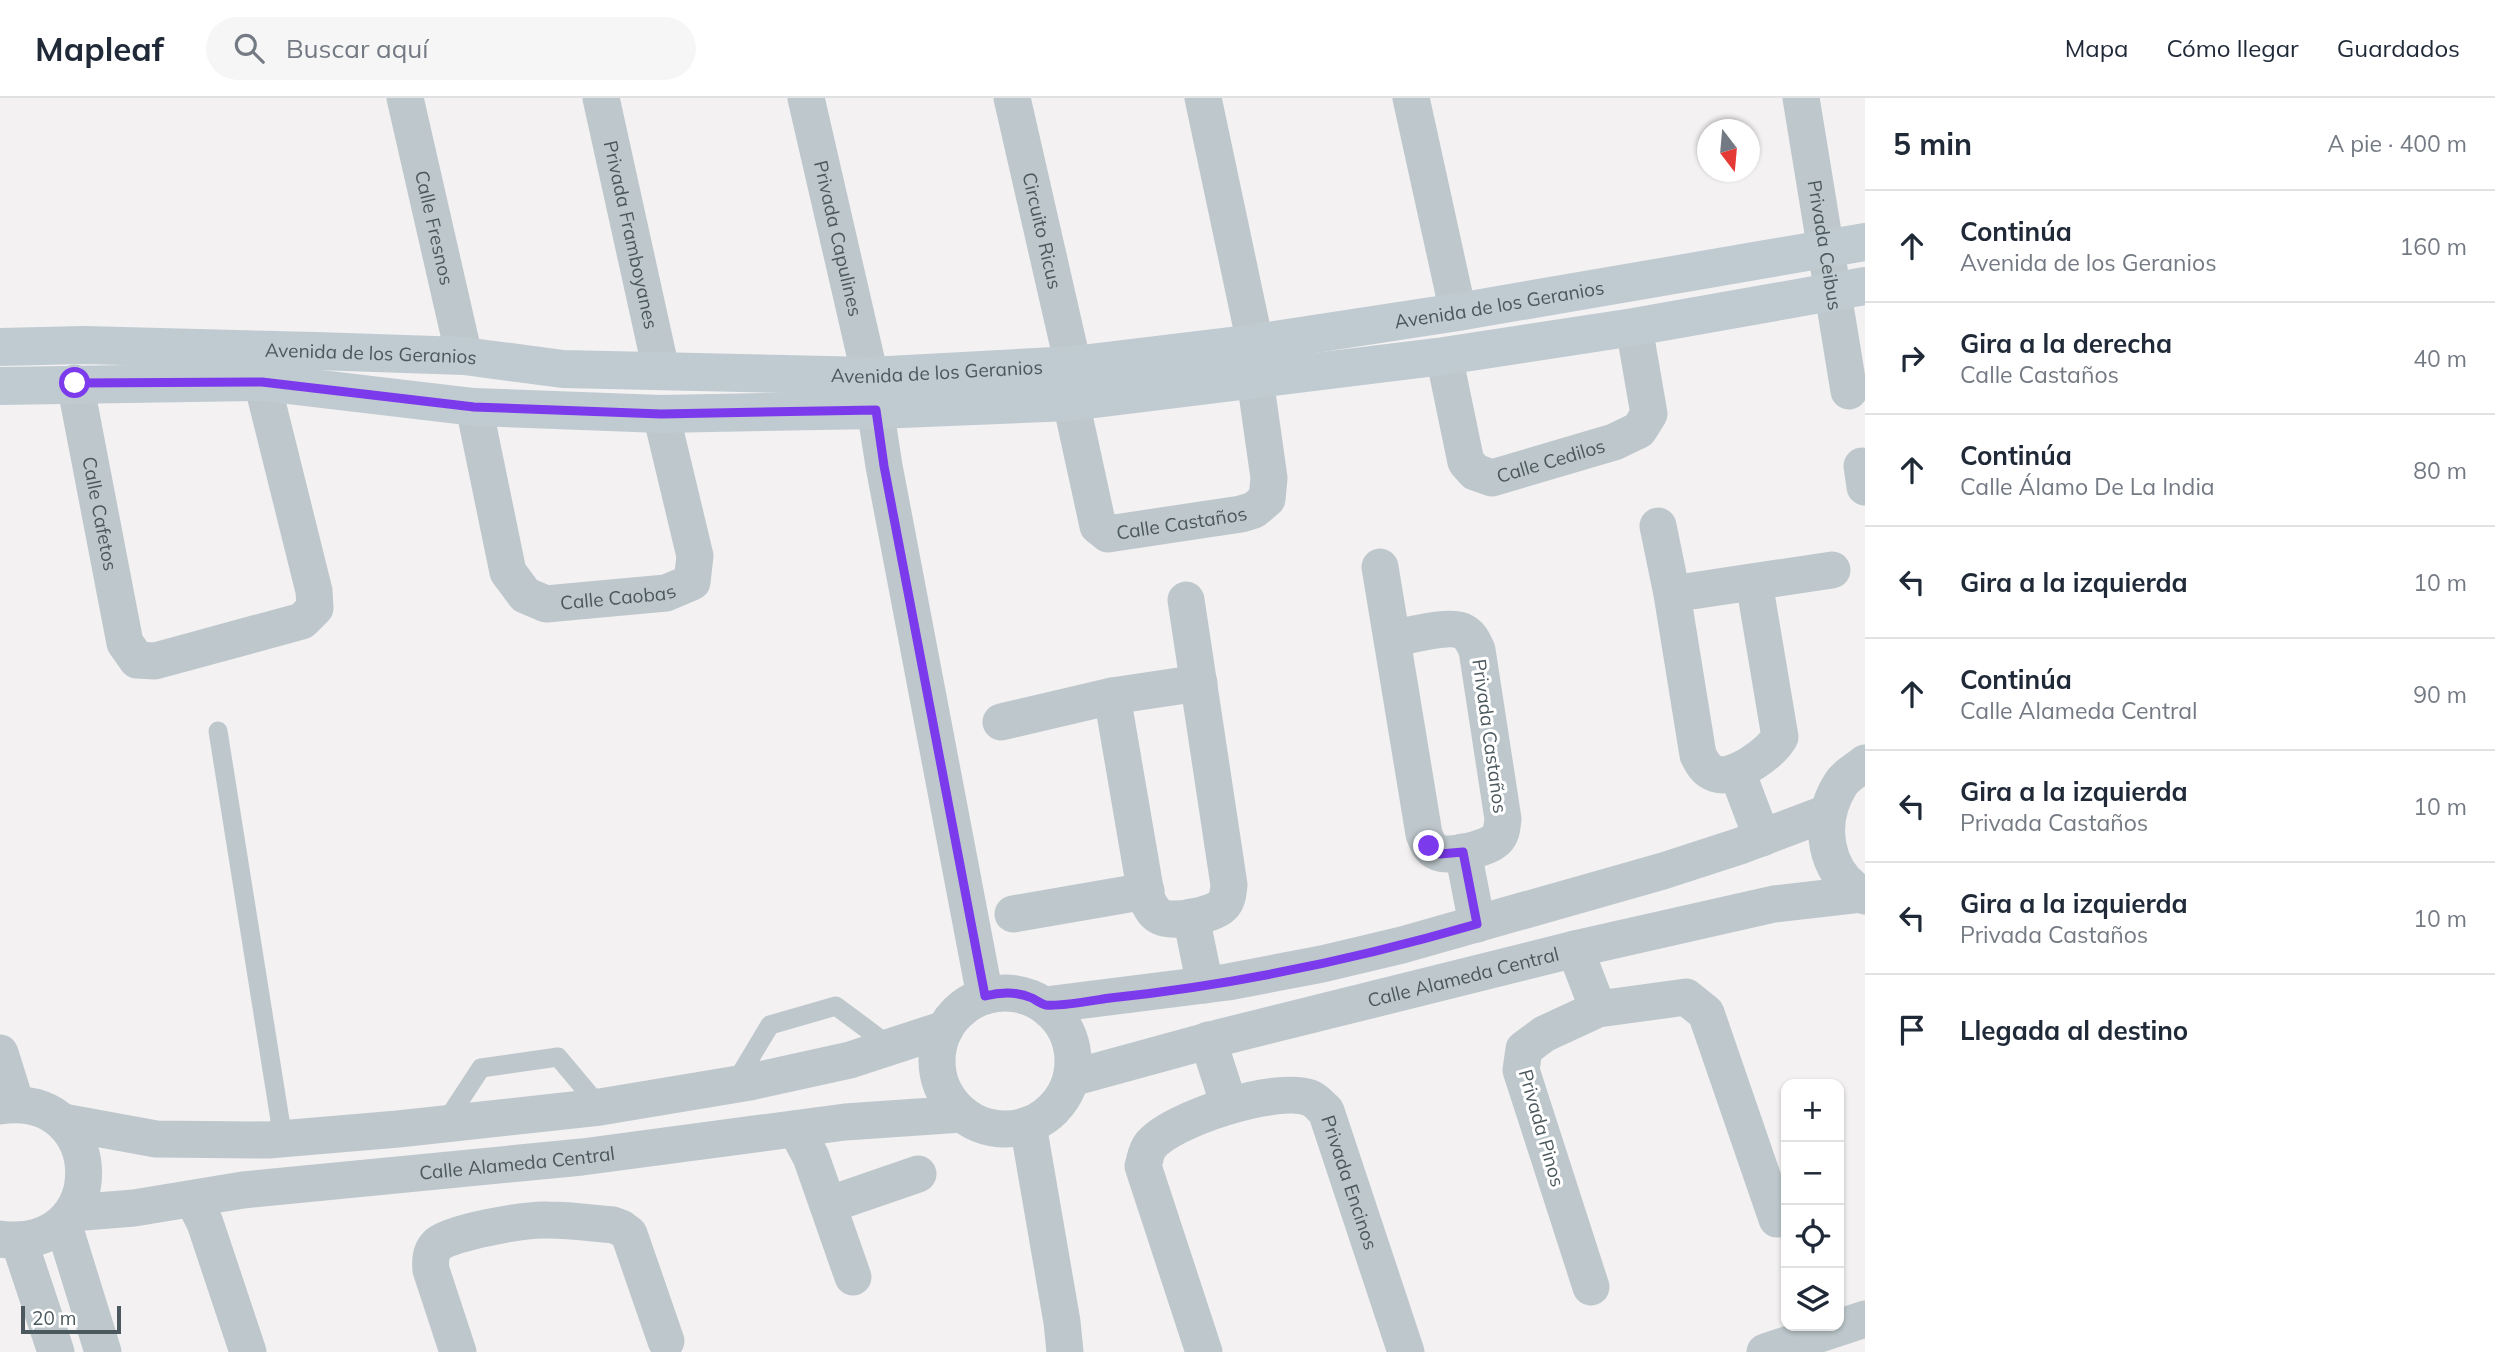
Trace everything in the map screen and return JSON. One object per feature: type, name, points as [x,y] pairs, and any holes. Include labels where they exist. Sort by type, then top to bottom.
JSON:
[{"type":"street","name":"Calle Fresnos","points":[[405,98],[464,356]]},
{"type":"street","name":"Privada Framboyanes","points":[[601,98],[661,370]]},
{"type":"street","name":"Privada Capulines","points":[[806,98],[873,393]]},
{"type":"street","name":"Circuito Ricus","points":[[1012,98],[1072,383]]},
{"type":"street","points":[[1203,98],[1255,361]]},
{"type":"street","points":[[1411,98],[1458,312]]},
{"type":"street","name":"Privada Ceibus","points":[[1801,98],[1826,248],[1849,289],[1849,391]]},
{"type":"street","name":"Avenida de los Geranios","points":[[1255,361],[1458,312],[1865,242]]},
{"type":"street","name":"Avenida de los Geranios","points":[[0,386],[262,382],[474,407],[661,414],[873,393],[1072,383],[1255,361],[1444,356],[1634,327],[1849,289]]},
{"type":"street","name":"Calle Cedilos","points":[[1444,356],[1466,462],[1475,472],[1492,478],[1614,442],[1639,430],[1649,414],[1634,327]]},
{"type":"street","name":"Avenida de los Geranios","points":[[0,347],[111,346],[464,356],[563,369],[661,370],[873,393]]},
{"type":"street","name":"Calle Castaños","points":[[1072,383],[1098,526],[1108,534],[1139,531],[1241,514],[1254,510],[1267,499],[1269,478],[1255,361]]},
{"type":"street","name":"Calle Cafetos","points":[[75,383],[125,643],[137,660],[155,661],[302,621],[315,608],[314,591],[262,382]]},
{"type":"street","points":[[873,393],[985,996]]},
{"type":"street","name":"Calle Caobas","points":[[474,407],[508,572],[525,595],[546,604],[666,593],[692,582],[695,555],[661,414]]},
{"type":"street","points":[[1658,526],[1698,755],[1704,768],[1716,775],[1737,772],[1768,752],[1780,737],[1754,582]]},
{"type":"street","name":"Privada Castaños","points":[[1380,567],[1423,834],[1429,846],[1440,854],[1463,852],[1495,841],[1502,831],[1503,819],[1477,650],[1471,638],[1461,630],[1448,629],[1392,639]]},
{"type":"street","points":[[1672,594],[1832,570]]},
{"type":"street","points":[[1112,696],[1146,891],[1153,911],[1164,919],[1209,913],[1221,907],[1228,897],[1229,885],[1186,600]]},
{"type":"street","points":[[1001,722],[1112,696],[1199,683]]},
{"type":"street","points":[[1863,895],[1838,872],[1826,844],[1827,813],[1841,782],[1865,763]]},
{"type":"street","points":[[1737,772],[1762,838]]},
{"type":"street","points":[[1045,1005],[1205,985],[1322,964],[1477,924],[1663,871],[1827,813]]},
{"type":"street","points":[[1463,852],[1477,924]]},
{"type":"street","points":[[1013,914],[1146,891]]},
{"type":"street","name":"Calle Alameda Central","points":[[1072,1078],[1208,1040],[1575,949],[1774,904],[1863,895]]},
{"type":"street","points":[[1191,917],[1205,985]]},
{"type":"street","points":[[1575,949],[1598,1009]]},
{"type":"street","points":[[1000,992],[1031,997],[1045,1005],[1058,1016],[1067,1030],[1074,1062],[1066,1093],[1056,1107],[1028,1125],[1011,1129],[977,1123],[962,1114],[949,1100],[937,1065],[938,1046],[955,1014],[968,1003],[1000,992]]},
{"type":"street","name":"Privada Pinos","points":[[1591,1287],[1521,1070],[1524,1049],[1544,1034],[1598,1009],[1685,996],[1706,1013],[1777,1219]]},
{"type":"street","points":[[0,1053],[8,1105],[41,1109],[64,1122],[156,1139],[283,1139],[600,1107],[734,1085],[850,1060],[945,1029]]},
{"type":"street","points":[[1208,1040],[1229,1105]]},
{"type":"street","name":"Privada Encinos","points":[[1204,1352],[1143,1166],[1148,1147],[1167,1130],[1229,1105],[1288,1094],[1311,1098],[1326,1111],[1406,1352]]},
{"type":"street","name":"Calle Alameda Central","points":[[67,1218],[243,1191],[500,1166],[845,1122],[962,1114]]},
{"type":"street","points":[[56,1352],[9,1240],[35,1239],[67,1218],[81,1196],[85,1176],[83,1156],[76,1138],[64,1122]]},
{"type":"street","points":[[1028,1125],[1065,1352]]},
{"type":"street","points":[[796,1129],[811,1157],[853,1277]]},
{"type":"street","points":[[500,1166],[509,1187],[518,1224]]},
{"type":"street","points":[[828,1205],[918,1174]]},
{"type":"street","points":[[193,1199],[205,1223],[248,1352]]},
{"type":"street","points":[[67,1218],[103,1352]]},
{"type":"street","points":[[458,1352],[430,1270],[430,1258],[435,1246],[462,1234],[544,1219],[621,1228],[633,1242],[666,1341]]},
{"type":"street","points":[[1765,1352],[1865,1319]]},
{"type":"lane","points":[[218,731],[283,1139]]},
{"type":"lane","points":[[734,1085],[769,1025],[836,1006],[891,1047]]},
{"type":"lane","points":[[445,1124],[481,1068],[558,1058],[600,1107]]},
{"type":"route","points":[[75,383],[262,382],[474,407],[661,414],[876,410],[884,466],[985,996],[1000,992],[1016,993],[1045,1005],[1228,982],[1322,964],[1477,924],[1463,852],[1440,854],[1429,846]]}]
